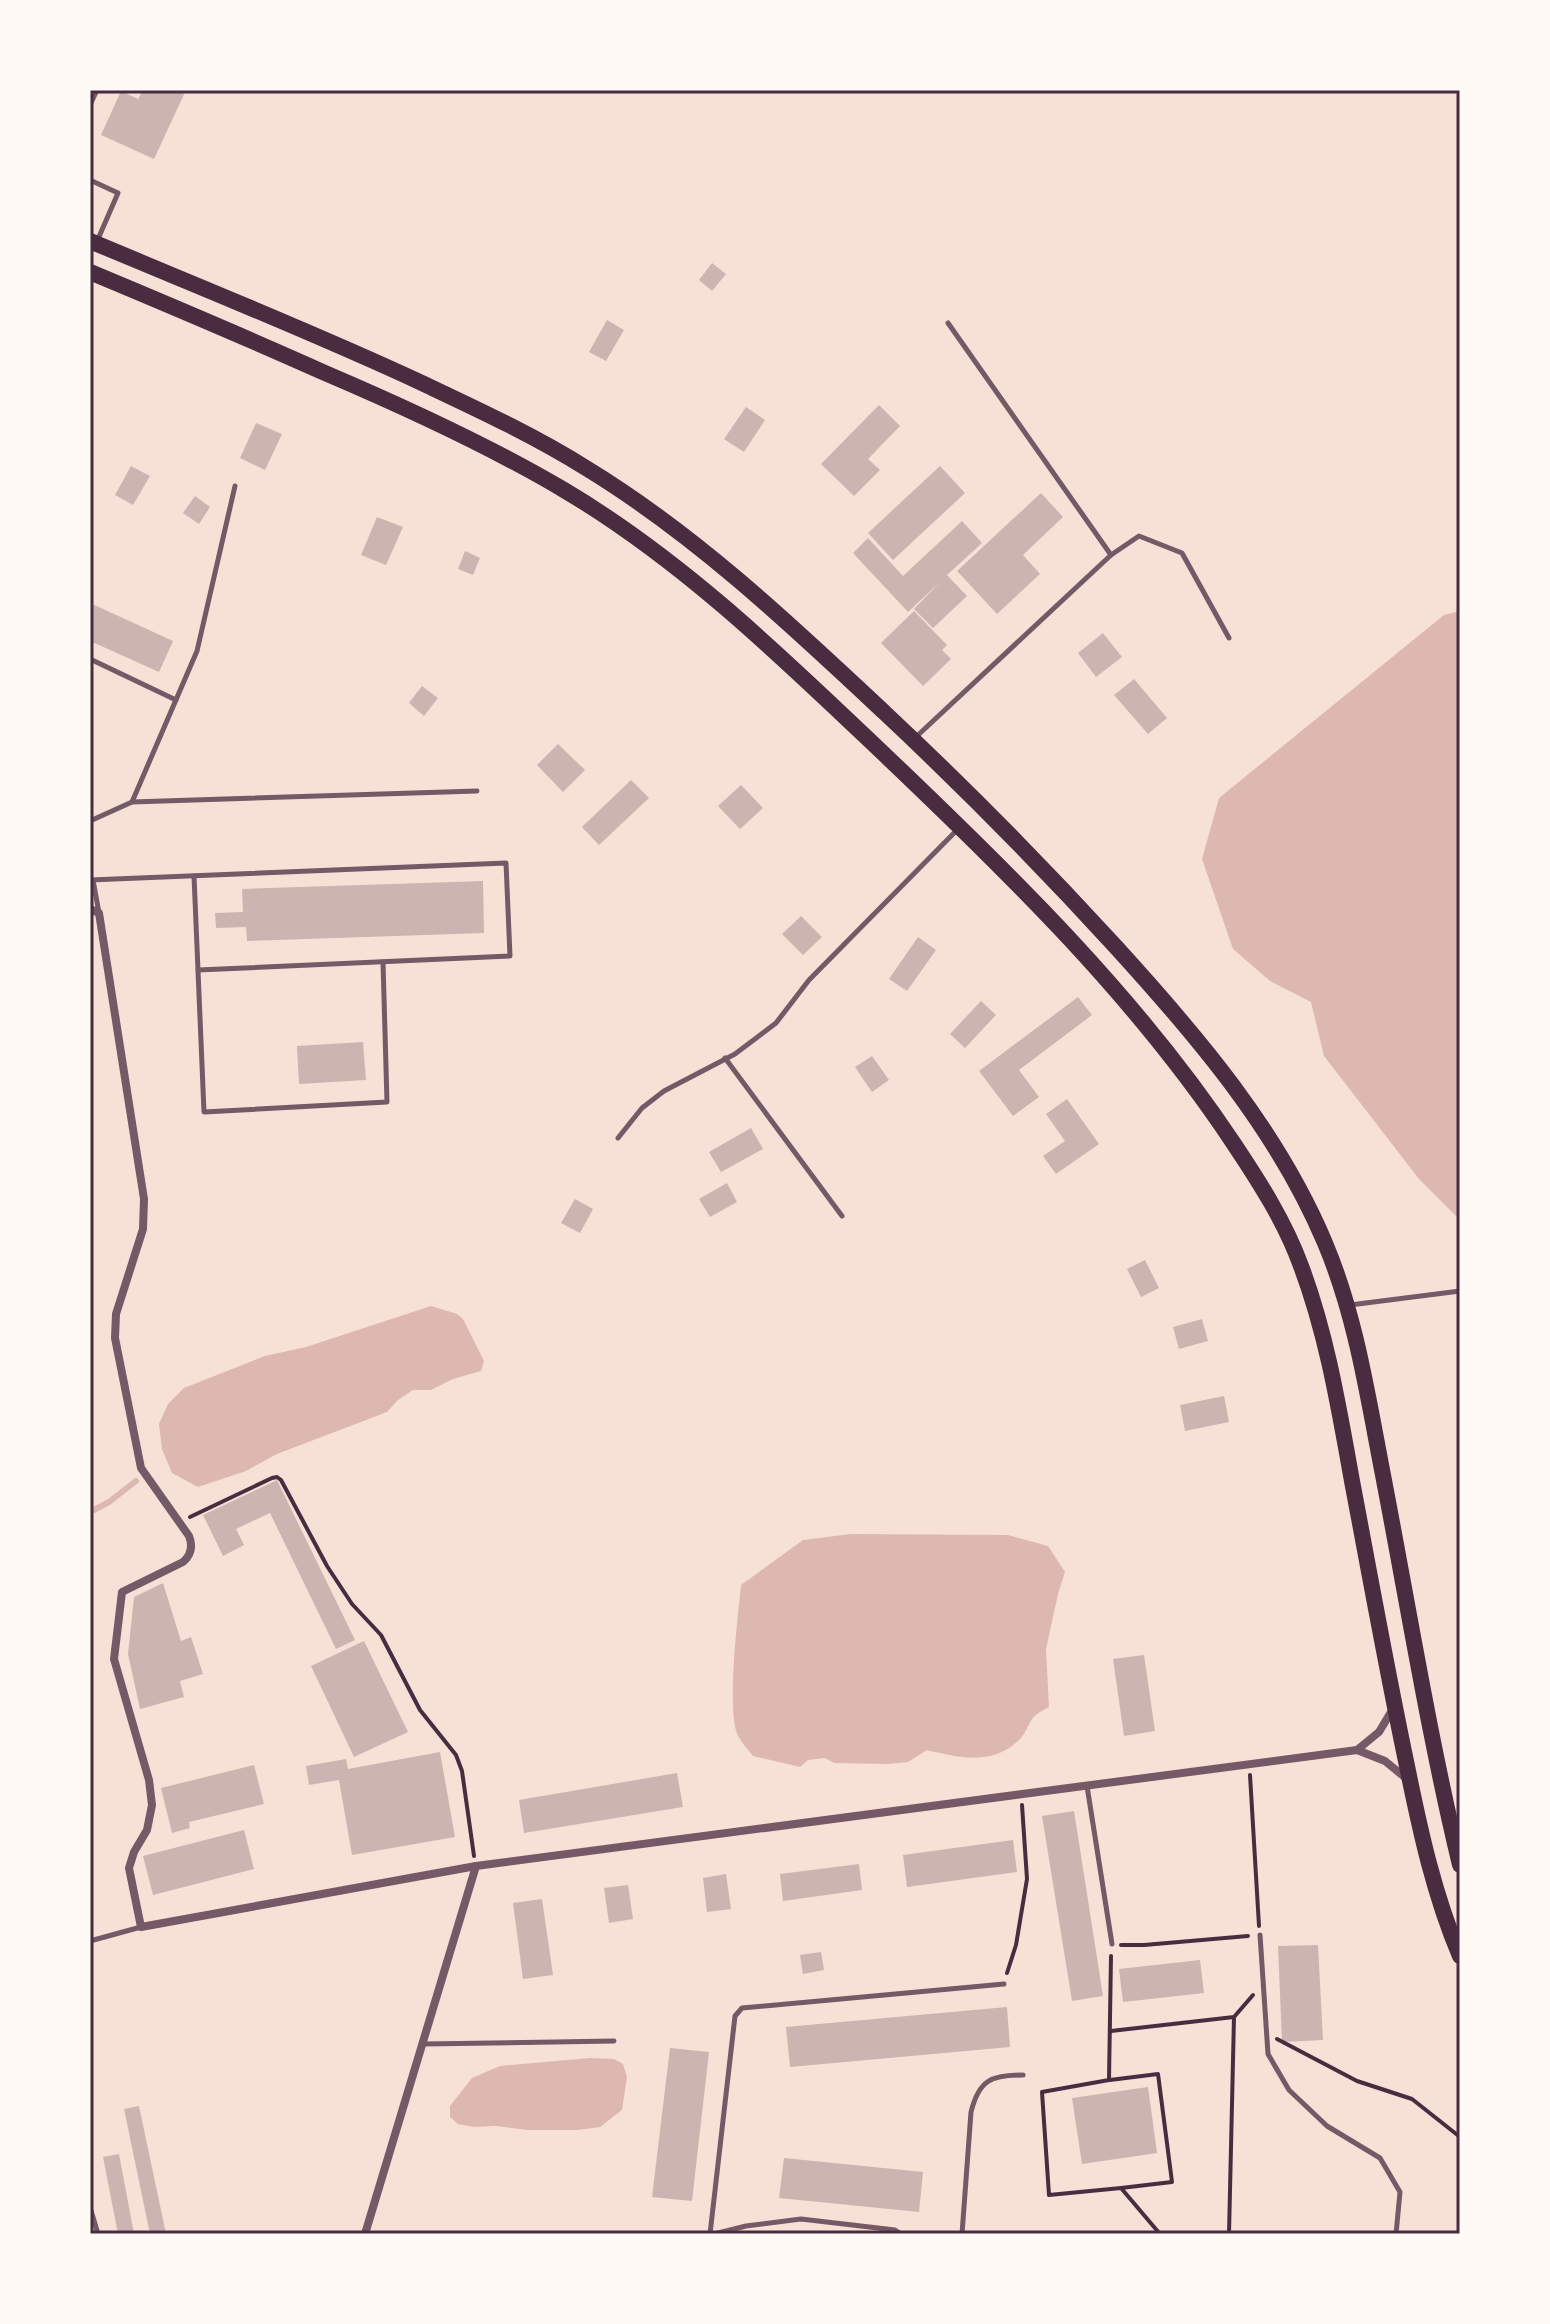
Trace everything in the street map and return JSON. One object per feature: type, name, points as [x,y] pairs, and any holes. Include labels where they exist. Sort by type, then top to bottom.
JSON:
[{"type":"highway","points":[[93,242],[373,360],[477,409],[584,466],[647,509],[721,565],[984,808],[1065,891],[1208,1052],[1262,1127],[1295,1182],[1327,1247],[1346,1306],[1370,1406],[1433,1747],[1460,1865]]},
{"type":"highway","points":[[90,272],[414,411],[512,461],[597,510],[664,559],[749,629],[960,827],[1107,981],[1187,1076],[1260,1185],[1289,1238],[1311,1294],[1333,1384],[1395,1706],[1434,1885],[1460,1956]]},
{"type":"street","points":[[94,911],[144,1199],[143,1229],[116,1314],[115,1338],[141,1468],[180,1522],[190,1538],[191,1548],[188,1557],[177,1566],[122,1592],[114,1659],[152,1798],[150,1823],[129,1868],[141,1927],[476,1866],[1357,1750],[1385,1761],[1411,1782]]},
{"type":"street","points":[[1357,1750],[1379,1732],[1395,1706]]},
{"type":"street","points":[[365,2234],[476,1866]]},
{"type":"lane","points":[[90,105],[97,90]]},
{"type":"lane","points":[[90,180],[118,193],[93,242]]},
{"type":"lane","points":[[948,323],[1111,555]]},
{"type":"lane","points":[[132,802],[197,651],[235,486]]},
{"type":"lane","points":[[913,740],[1111,555],[1139,536],[1182,553],[1229,638]]},
{"type":"lane","points":[[90,659],[176,700]]},
{"type":"lane","points":[[90,821],[132,802],[477,791]]},
{"type":"lane","points":[[618,1138],[642,1108],[664,1091],[758,1038],[776,1023],[809,980],[960,827]]},
{"type":"lane","points":[[94,911],[92,880],[506,863],[510,956],[198,970]]},
{"type":"lane","points":[[194,876],[204,1112],[387,1102],[383,962]]},
{"type":"lane","points":[[725,1058],[842,1216]]},
{"type":"lane","points":[[1346,1306],[1460,1291]]},
{"type":"lane","points":[[1087,1786],[1112,1944]]},
{"type":"lane","points":[[90,1941],[141,1927]]},
{"type":"lane","points":[[1260,1935],[1268,2054],[1289,2090],[1327,2126],[1380,2158],[1400,2192],[1396,2234]]},
{"type":"lane","points":[[901,2234],[895,2230],[801,2219],[712,2234],[735,2016],[742,2008],[1004,1984]]},
{"type":"lane","points":[[422,2044],[614,2041]]},
{"type":"lane","points":[[962,2234],[975,2094],[986,2082],[1002,2075],[1023,2075]]},
{"type":"lane","points":[[90,2207],[98,2234]]},
{"type":"path","points":[[180,1522],[272,1478],[281,1480],[327,1566],[352,1604],[381,1635],[420,1710],[456,1755],[462,1771],[476,1866]]},
{"type":"path","points":[[1109,2080],[1112,1944],[1144,1945],[1260,1935],[1249,1764]]},
{"type":"path","points":[[1004,1984],[1016,1945],[1027,1879],[1021,1794]]},
{"type":"path","points":[[1229,2234],[1234,2017],[1263,1983]]},
{"type":"path","points":[[1111,2031],[1234,2017]]},
{"type":"path","points":[[1267,2033],[1357,2081],[1412,2099],[1460,2137]]},
{"type":"path","points":[[1158,2074],[1172,2182],[1049,2195],[1042,2092],[1109,2080],[1158,2074]]},
{"type":"path","points":[[1121,2188],[1160,2234]]},
{"type":"shaded area","points":[[1460,611],[1460,1220],[1419,1179],[1324,1056],[1311,1002],[1270,981],[1233,949],[1202,859],[1219,798],[1444,615]]},
{"type":"shaded area","points":[[431,1306],[463,1319],[484,1361],[481,1371],[453,1379],[431,1390],[413,1390],[387,1412],[277,1454],[246,1471],[198,1487],[172,1473],[162,1449],[159,1424],[168,1404],[184,1388],[265,1356],[306,1347]]},
{"type":"shaded area","points":[[851,1534],[1008,1535],[1048,1546],[1065,1572],[1046,1649],[1049,1707],[1031,1720],[1022,1737],[1010,1748],[976,1758],[927,1750],[908,1762],[834,1763],[825,1758],[808,1760],[800,1767],[753,1756],[743,1744],[738,1736],[733,1706],[741,1585],[803,1540]]},
{"type":"shaded area","points":[[590,2058],[614,2059],[623,2064],[627,2077],[622,2110],[600,2127],[527,2130],[474,2127],[458,2124],[450,2117],[450,2106],[472,2078],[500,2066]]},
{"type":"building","points":[[143,90],[186,90],[154,159],[101,135],[121,91],[138,99]]},
{"type":"building","points":[[712,263],[726,274],[712,291],[699,280]]},
{"type":"building","points":[[607,320],[624,330],[606,361],[589,352]]},
{"type":"building","points":[[879,405],[900,426],[868,459],[880,470],[854,496],[821,464]]},
{"type":"building","points":[[746,407],[765,420],[744,452],[724,439]]},
{"type":"building","points":[[256,423],[282,434],[265,470],[240,458]]},
{"type":"building","points":[[131,466],[150,476],[133,505],[115,495]]},
{"type":"building","points":[[940,466],[965,493],[893,560],[868,533]]},
{"type":"building","points":[[1041,493],[1063,517],[1023,555],[1040,574],[997,614],[957,571]]},
{"type":"building","points":[[195,496],[210,507],[199,524],[183,513]]},
{"type":"building","points":[[377,517],[403,527],[386,565],[361,555]]},
{"type":"building","points":[[962,521],[982,543],[947,575],[967,596],[933,628],[914,609],[940,582],[908,612],[853,553],[868,538],[903,576]]},
{"type":"building","points":[[465,551],[480,558],[473,575],[458,569]]},
{"type":"building","points":[[90,603],[173,641],[159,672],[90,641]]},
{"type":"building","points":[[914,611],[947,645],[942,650],[951,659],[923,686],[881,643]]},
{"type":"building","points":[[1103,633],[1122,657],[1096,677],[1078,653]]},
{"type":"building","points":[[1134,679],[1167,718],[1148,734],[1114,695]]},
{"type":"building","points":[[422,686],[438,698],[424,716],[409,703]]},
{"type":"building","points":[[558,744],[585,770],[563,792],[537,765]]},
{"type":"building","points":[[631,780],[649,798],[599,845],[582,827]]},
{"type":"building","points":[[741,785],[763,808],[740,829],[718,806]]},
{"type":"building","points":[[483,881],[484,933],[247,941],[246,927],[216,928],[215,913],[243,912],[242,889]]},
{"type":"building","points":[[801,916],[822,937],[803,955],[782,934]]},
{"type":"building","points":[[918,937],[936,950],[907,991],[889,979]]},
{"type":"building","points":[[1078,997],[1092,1015],[1019,1070],[1039,1097],[1013,1116],[979,1071]]},
{"type":"building","points":[[981,1001],[996,1015],[965,1048],[950,1034]]},
{"type":"building","points":[[363,1042],[366,1080],[299,1084],[297,1046]]},
{"type":"building","points":[[872,1056],[889,1080],[872,1092],[855,1067]]},
{"type":"building","points":[[1067,1099],[1099,1144],[1056,1174],[1043,1156],[1065,1141],[1046,1114]]},
{"type":"building","points":[[751,1128],[763,1149],[721,1172],[709,1152]]},
{"type":"building","points":[[727,1183],[737,1202],[710,1217],[699,1199]]},
{"type":"building","points":[[575,1199],[593,1209],[580,1233],[561,1223]]},
{"type":"building","points":[[1145,1260],[1159,1288],[1141,1297],[1127,1269]]},
{"type":"building","points":[[1202,1319],[1208,1341],[1179,1349],[1173,1327]]},
{"type":"building","points":[[1224,1396],[1229,1422],[1185,1431],[1180,1405]]},
{"type":"building","points":[[277,1480],[355,1640],[336,1649],[270,1513],[236,1529],[244,1545],[223,1556],[203,1515]]},
{"type":"building","points":[[163,1583],[181,1641],[191,1637],[203,1674],[180,1681],[184,1697],[140,1709],[128,1654],[134,1597]]},
{"type":"building","points":[[364,1641],[408,1732],[354,1757],[311,1666]]},
{"type":"building","points":[[1144,1655],[1155,1731],[1124,1736],[1113,1659]]},
{"type":"building","points":[[440,1752],[455,1837],[352,1855],[339,1780],[309,1785],[306,1766],[346,1759],[348,1769]]},
{"type":"building","points":[[254,1765],[264,1804],[189,1822],[190,1828],[172,1833],[161,1788]]},
{"type":"building","points":[[677,1773],[683,1807],[524,1833],[519,1800]]},
{"type":"building","points":[[1074,1811],[1103,1996],[1072,2001],[1042,1816]]},
{"type":"building","points":[[244,1830],[254,1869],[153,1895],[143,1856]]},
{"type":"building","points":[[1013,1840],[1017,1872],[907,1887],[903,1855]]},
{"type":"building","points":[[859,1864],[862,1890],[783,1901],[780,1874]]},
{"type":"building","points":[[726,1874],[731,1909],[707,1912],[703,1878]]},
{"type":"building","points":[[628,1885],[633,1919],[609,1923],[604,1888]]},
{"type":"building","points":[[542,1899],[553,1975],[523,1979],[513,1903]]},
{"type":"building","points":[[1318,1945],[1323,2040],[1282,2042],[1278,1946]]},
{"type":"building","points":[[821,1952],[824,1970],[803,1974],[800,1955]]},
{"type":"building","points":[[1200,1960],[1204,1993],[1123,2002],[1119,1969]]},
{"type":"building","points":[[1007,2007],[1010,2047],[790,2067],[786,2027]]},
{"type":"building","points":[[670,2048],[709,2052],[692,2201],[652,2197]]},
{"type":"building","points":[[1148,2087],[1157,2153],[1082,2164],[1072,2098]]},
{"type":"building","points":[[139,2106],[166,2234],[150,2234],[124,2109]]},
{"type":"building","points":[[119,2154],[134,2234],[118,2234],[103,2157]]},
{"type":"building","points":[[784,2158],[923,2172],[919,2212],[779,2198]]},
{"type":"waterway","points":[[90,1512],[136,1481]]}]
